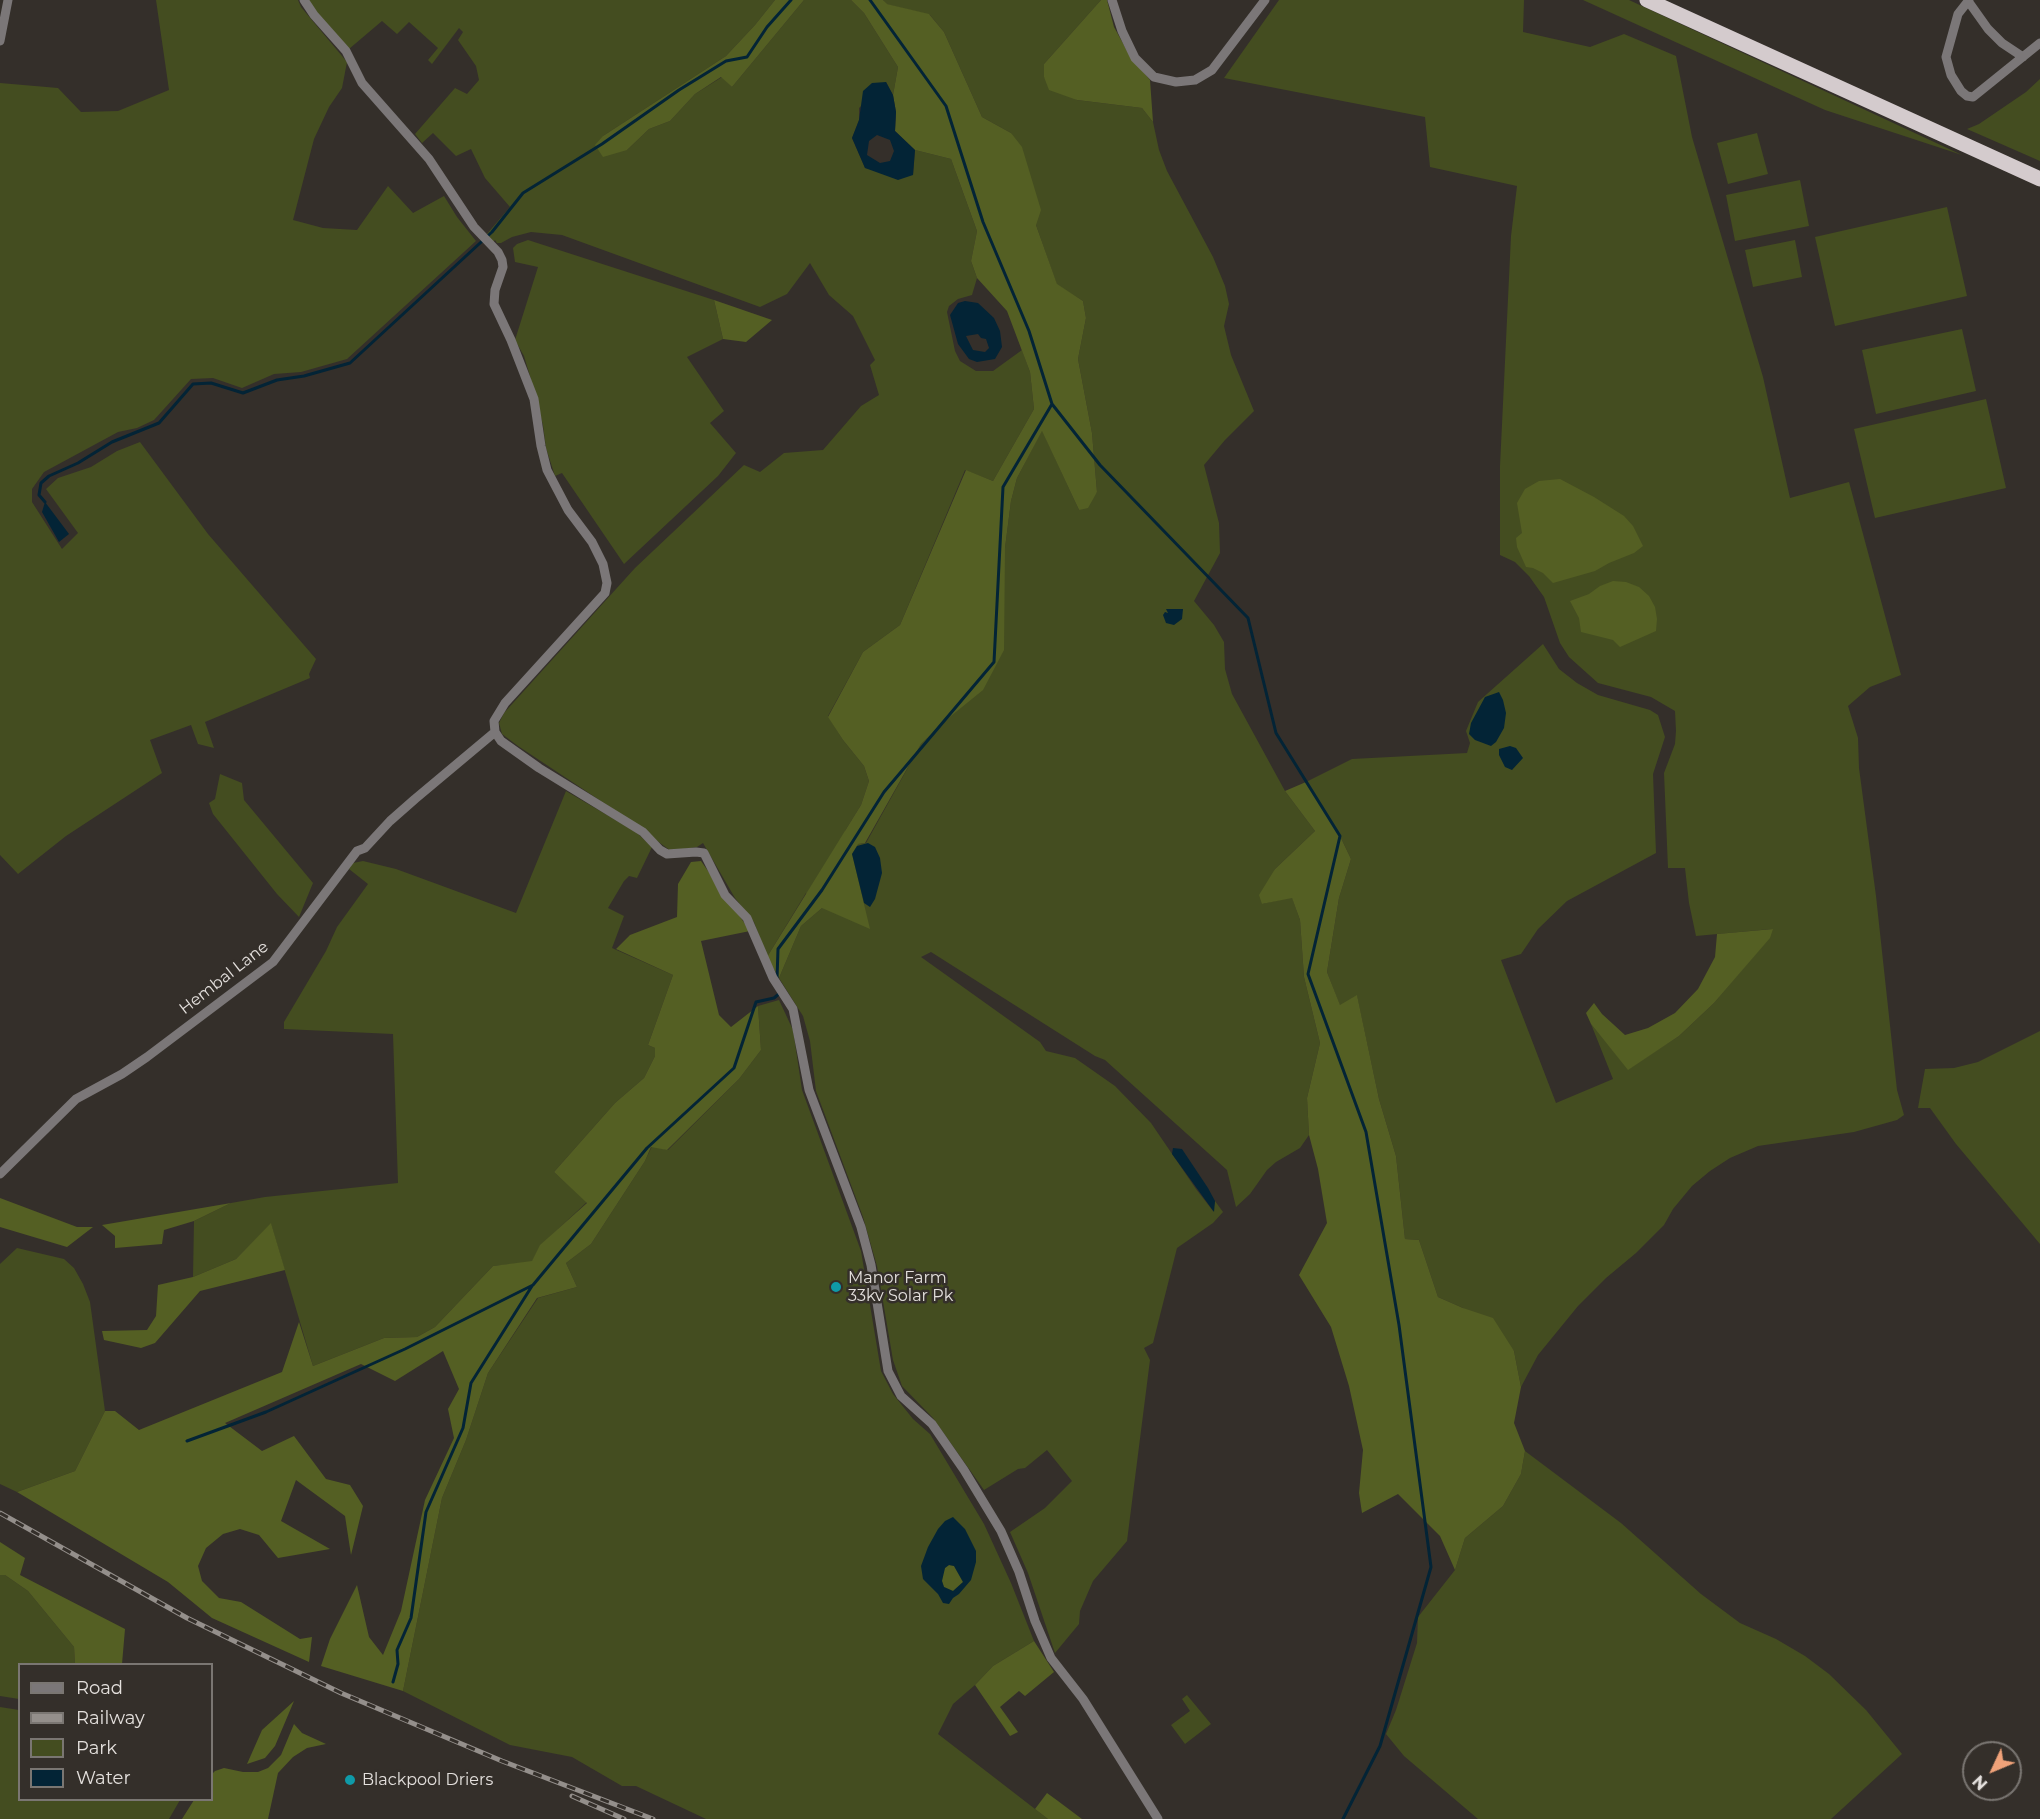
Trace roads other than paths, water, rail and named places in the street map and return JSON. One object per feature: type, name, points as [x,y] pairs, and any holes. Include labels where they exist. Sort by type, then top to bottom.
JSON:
[{"type":"highway","points":[[1647,0],[2040,179]]},
{"type":"street","points":[[0,41],[8,0]]},
{"type":"street","points":[[304,0],[314,15],[346,51],[362,83],[429,159],[480,234],[498,252],[503,267],[495,290],[494,304],[534,399],[547,470],[568,510],[592,542],[603,564],[607,583],[605,593],[505,703],[494,721],[495,732],[501,741],[539,768],[643,832],[667,854],[704,853],[725,895],[747,918],[773,978],[793,1009],[809,1090],[861,1227],[871,1265],[888,1371],[901,1396],[932,1424],[1001,1530],[1051,1658],[1083,1699],[1158,1819]]},
{"type":"street","points":[[1112,0],[1122,31],[1135,58],[1154,77],[1176,82],[1195,80],[1212,70],[1265,0]]},
{"type":"street","points":[[2023,57],[2002,43],[1988,29],[1968,0],[1958,14],[1946,57],[1951,75],[1960,91],[1967,96],[1973,97],[2023,57],[2040,43]]},
{"type":"street","name":"Hembal Lane","points":[[0,1174],[76,1099],[122,1074],[147,1057],[273,962],[357,851],[366,848],[406,806],[495,732]]},
{"type":"water","points":[[886,82],[893,95],[896,112],[895,131],[915,150],[913,175],[898,180],[865,168],[852,138],[859,120],[863,91],[872,83]],"holes":[[[877,135],[890,140],[894,151],[890,161],[880,163],[867,155],[869,141]]]},
{"type":"water","points":[[965,301],[978,303],[994,318],[1000,331],[1002,347],[995,359],[977,362],[969,359],[958,344],[950,315],[958,303]],"holes":[[[978,334],[981,338],[986,339],[989,348],[985,352],[973,350],[966,336]]]},
{"type":"water","points":[[45,502],[69,534],[59,542],[42,512]]},
{"type":"water","points":[[1166,609],[1183,609],[1182,619],[1174,625],[1166,623],[1163,615],[1165,612],[1168,613]]},
{"type":"water","points":[[1499,692],[1506,713],[1504,728],[1491,746],[1475,740],[1469,734],[1471,723],[1485,697]]},
{"type":"water","points":[[1510,746],[1516,748],[1523,758],[1512,770],[1505,767],[1499,755],[1499,749]]},
{"type":"water","points":[[868,843],[875,847],[880,858],[882,873],[875,899],[870,907],[864,903],[852,854],[857,846]]},
{"type":"water","points":[[1173,1148],[1182,1149],[1208,1188],[1215,1201],[1214,1212],[1172,1154]]},
{"type":"water","points":[[953,1517],[965,1529],[976,1551],[976,1562],[971,1580],[949,1604],[943,1603],[938,1594],[923,1579],[921,1566],[928,1547],[945,1521]],"holes":[[[949,1565],[954,1566],[963,1582],[953,1591],[944,1587],[942,1581],[945,1568]]]},
{"type":"waterway","points":[[45,502],[39,495],[41,483],[49,476],[78,463],[112,442],[159,423],[193,384],[211,383],[243,393],[277,380],[304,376],[350,363],[492,232],[523,193],[602,144],[679,90],[726,61],[747,57],[767,27],[791,0]]},
{"type":"waterway","points":[[777,979],[778,949],[822,890],[884,792],[994,662],[1003,487],[1052,404],[1029,331],[983,222],[946,106],[870,0]]},
{"type":"waterway","points":[[1052,404],[1100,465],[1248,618],[1276,733],[1340,836],[1308,974],[1366,1132],[1399,1325],[1431,1567],[1380,1746],[1343,1819]]},
{"type":"waterway","points":[[187,1441],[266,1412],[405,1349],[533,1285],[647,1148],[734,1068],[756,1002],[774,998],[780,993]]},
{"type":"waterway","points":[[393,1682],[398,1664],[397,1650],[411,1618],[426,1512],[463,1428],[471,1383],[532,1286]]},
{"type":"railway","points":[[0,1513],[187,1618],[341,1693],[502,1761],[653,1819]]},
{"type":"railway","points":[[572,1796],[624,1819]]},
{"type":"place","name":"Manor Farm 33kv Solar Pk","points":[[836,1287]]},
{"type":"place","name":"Blackpool Driers","points":[[350,1780]]}]
